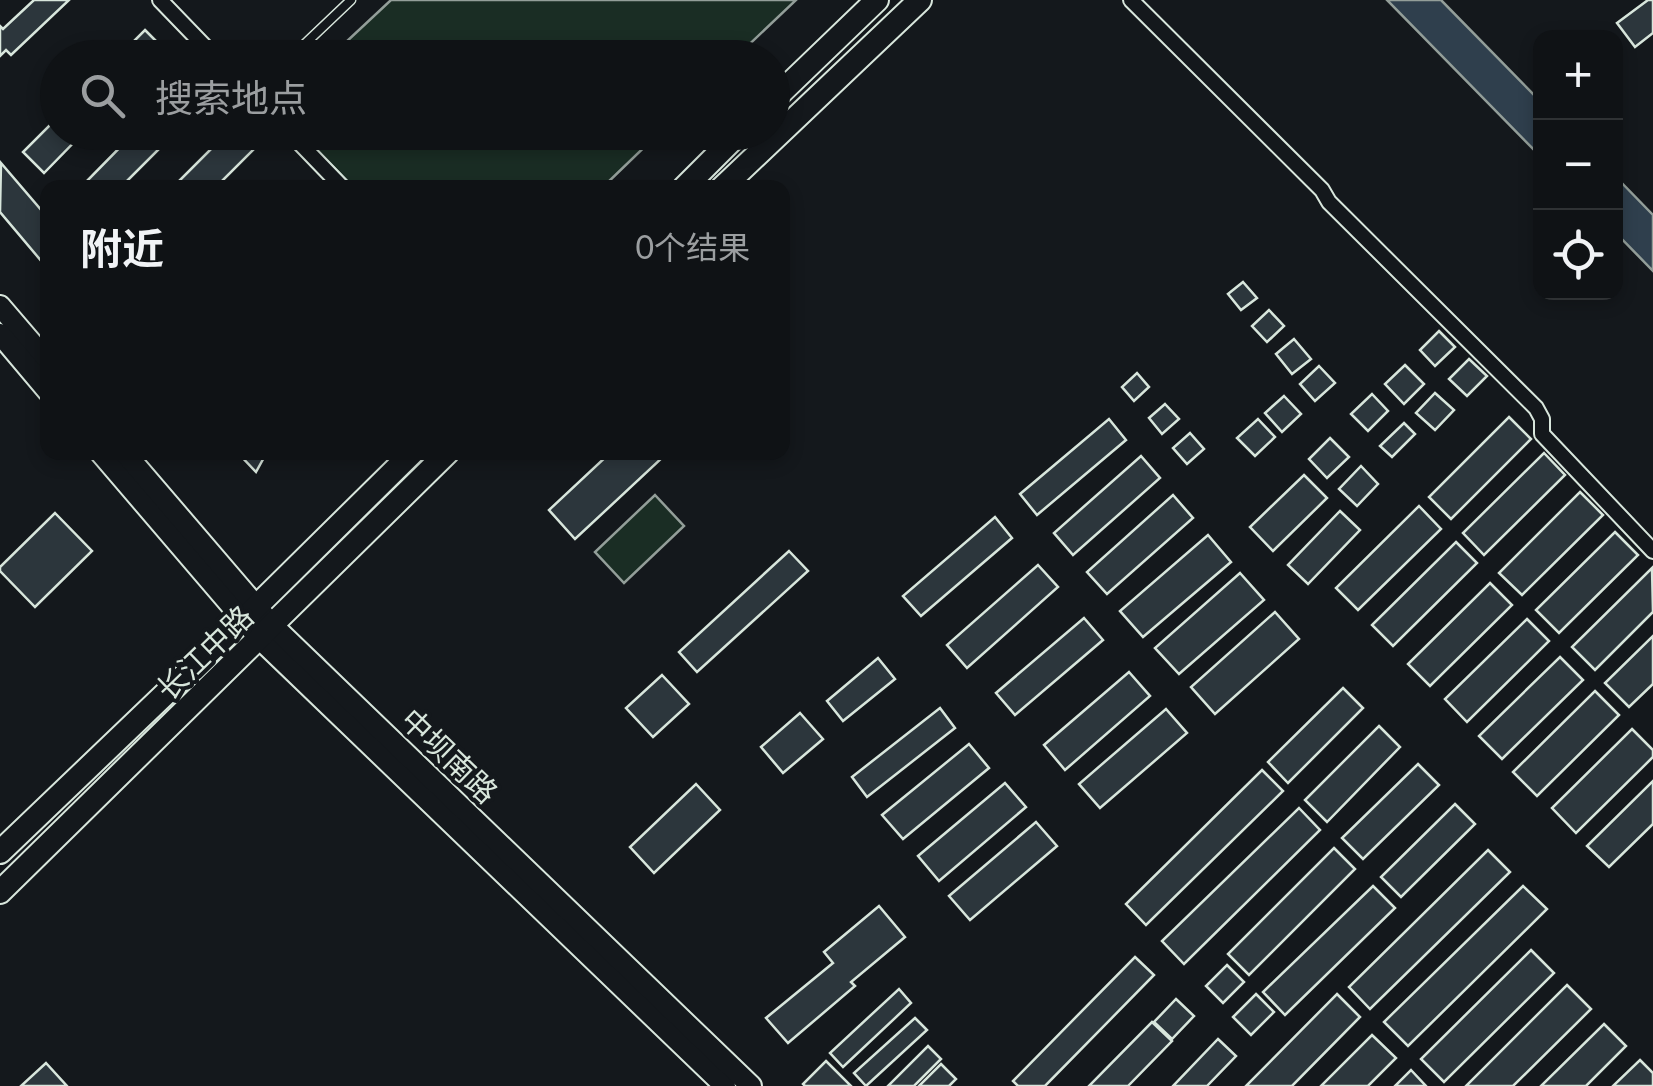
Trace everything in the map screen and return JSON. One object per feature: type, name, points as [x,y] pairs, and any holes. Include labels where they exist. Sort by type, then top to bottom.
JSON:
[{"type":"main road","points":[[790,84],[877,0]]},
{"type":"main road","points":[[790,123],[920,0]]},
{"type":"main road","points":[[692,180],[722,150]]},
{"type":"main road","points":[[730,180],[762,150]]},
{"type":"main road","points":[[0,306],[40,353]]},
{"type":"main road","points":[[0,334],[40,381]]},
{"type":"main road","name":"中坝南路","points":[[107,460],[266,633],[725,1086]]},
{"type":"main road","name":"中坝南路","points":[[130,460],[249,614]]},
{"type":"main road","name":"长江中路","points":[[0,852],[405,460]]},
{"type":"main road","name":"长江中路","points":[[0,892],[440,460]]},
{"type":"main road","name":"中坝南路","points":[[266,633],[751,1086]]},
{"type":"street","points":[[160,0],[199,40]]},
{"type":"street","points":[[1131,0],[1536,408],[1542,419],[1542,434],[1653,551]]},
{"type":"street","points":[[306,150],[335,180]]},
{"type":"lane","points":[[309,40],[351,0]]},
{"type":"green space","points":[[391,0],[796,0],[754,40],[348,40]]},
{"type":"green space","points":[[317,150],[641,150],[610,180],[346,180]]},
{"type":"green space","points":[[655,495],[684,526],[624,583],[595,552]]},
{"type":"water","points":[[1387,0],[1441,0],[1533,94],[1533,149]]},
{"type":"water","points":[[1623,184],[1653,215],[1653,271],[1623,240]]},
{"type":"building","points":[[34,0],[69,0],[11,55],[6,50],[0,56],[0,26],[3,29]]},
{"type":"building","points":[[1653,0],[1653,33],[1635,47],[1617,23]]},
{"type":"building","points":[[145,30],[155,40],[135,40]]},
{"type":"building","points":[[40,135],[40,150],[66,150],[44,173],[23,152]]},
{"type":"building","points":[[117,150],[158,150],[128,180],[88,180]]},
{"type":"building","points":[[210,150],[253,150],[223,180],[180,180]]},
{"type":"building","points":[[1,163],[40,209],[40,260],[0,212]]},
{"type":"building","points":[[1243,282],[1257,298],[1241,310],[1228,294]]},
{"type":"building","points":[[1269,310],[1284,326],[1267,342],[1252,326]]},
{"type":"building","points":[[1439,331],[1455,347],[1435,366],[1420,350]]},
{"type":"building","points":[[1294,339],[1311,359],[1292,374],[1276,354]]},
{"type":"building","points":[[1469,359],[1487,376],[1467,396],[1449,379]]},
{"type":"building","points":[[1405,365],[1424,384],[1404,404],[1385,384]]},
{"type":"building","points":[[1319,366],[1335,383],[1315,401],[1300,384]]},
{"type":"building","points":[[1137,373],[1149,387],[1134,401],[1122,387]]},
{"type":"building","points":[[1435,393],[1454,410],[1435,430],[1416,413]]},
{"type":"building","points":[[1372,394],[1388,411],[1368,431],[1351,414]]},
{"type":"building","points":[[1284,396],[1301,414],[1282,432],[1265,413]]},
{"type":"building","points":[[1165,404],[1179,419],[1162,434],[1149,418]]},
{"type":"building","points":[[1509,417],[1531,439],[1451,519],[1429,497]]},
{"type":"building","points":[[1109,419],[1126,440],[1037,515],[1020,494]]},
{"type":"building","points":[[1258,419],[1275,437],[1255,456],[1237,438]]},
{"type":"building","points":[[1404,423],[1415,434],[1392,457],[1380,446]]},
{"type":"building","points":[[1190,433],[1204,449],[1187,464],[1173,448]]},
{"type":"building","points":[[1330,438],[1349,457],[1327,478],[1309,459]]},
{"type":"building","points":[[1544,453],[1565,475],[1484,555],[1463,533]]},
{"type":"building","points":[[1141,456],[1160,478],[1073,555],[1054,533]]},
{"type":"building","points":[[245,460],[263,460],[256,472]]},
{"type":"building","points":[[602,460],[660,460],[575,539],[549,510]]},
{"type":"building","points":[[1361,466],[1378,484],[1357,506],[1339,489]]},
{"type":"building","points":[[1304,475],[1327,498],[1273,551],[1250,527]]},
{"type":"building","points":[[1580,492],[1603,515],[1522,595],[1499,573]]},
{"type":"building","points":[[1173,495],[1193,518],[1107,594],[1087,572]]},
{"type":"building","points":[[1419,506],[1441,529],[1358,610],[1336,588]]},
{"type":"building","points":[[1340,511],[1360,530],[1308,584],[1288,565]]},
{"type":"building","points":[[55,513],[92,551],[35,607],[0,567]]},
{"type":"building","points":[[995,517],[1012,538],[921,616],[903,596]]},
{"type":"building","points":[[1615,532],[1638,555],[1559,633],[1536,610]]},
{"type":"building","points":[[1208,535],[1231,562],[1143,637],[1120,611]]},
{"type":"building","points":[[1456,542],[1477,563],[1393,646],[1372,625]]},
{"type":"building","points":[[789,551],[808,571],[697,672],[679,652]]},
{"type":"building","points":[[1038,565],[1058,587],[967,668],[947,645]]},
{"type":"building","points":[[1652,568],[1653,612],[1595,670],[1572,647]]},
{"type":"building","points":[[1240,573],[1264,600],[1179,674],[1155,648]]},
{"type":"building","points":[[1490,583],[1512,605],[1430,686],[1408,664]]},
{"type":"building","points":[[1275,612],[1299,639],[1215,714],[1191,687]]},
{"type":"building","points":[[1084,618],[1103,640],[1015,715],[996,693]]},
{"type":"building","points":[[1527,619],[1549,641],[1467,722],[1445,699]]},
{"type":"building","points":[[1653,636],[1653,684],[1629,707],[1605,683]]},
{"type":"building","points":[[1560,657],[1583,680],[1502,759],[1479,736]]},
{"type":"building","points":[[878,658],[895,679],[843,721],[827,701]]},
{"type":"building","points":[[1129,672],[1150,696],[1065,770],[1044,745]]},
{"type":"building","points":[[662,675],[689,704],[653,737],[626,708]]},
{"type":"building","points":[[1343,688],[1363,708],[1288,783],[1268,762]]},
{"type":"building","points":[[1595,691],[1619,715],[1537,796],[1513,772]]},
{"type":"building","points":[[940,708],[955,728],[867,797],[852,777]]},
{"type":"building","points":[[1166,709],[1187,733],[1100,808],[1079,784]]},
{"type":"building","points":[[800,713],[823,739],[783,773],[761,747]]},
{"type":"building","points":[[1379,726],[1400,747],[1327,822],[1305,800]]},
{"type":"building","points":[[1632,729],[1653,750],[1653,757],[1576,833],[1552,808]]},
{"type":"building","points":[[969,744],[989,768],[903,839],[882,815]]},
{"type":"building","points":[[1418,764],[1439,785],[1363,859],[1342,838]]},
{"type":"building","points":[[1262,770],[1283,791],[1146,925],[1126,904]]},
{"type":"building","points":[[1653,781],[1653,824],[1609,867],[1587,846]]},
{"type":"building","points":[[1005,783],[1026,807],[939,881],[918,856]]},
{"type":"building","points":[[696,784],[720,810],[654,873],[630,847]]},
{"type":"building","points":[[1455,804],[1475,824],[1401,897],[1381,877]]},
{"type":"building","points":[[1299,808],[1320,830],[1184,964],[1162,941]]},
{"type":"building","points":[[1036,822],[1057,846],[970,920],[949,896]]},
{"type":"building","points":[[1334,848],[1355,869],[1249,975],[1228,954]]},
{"type":"building","points":[[1488,850],[1510,872],[1370,1009],[1349,987]]},
{"type":"building","points":[[1373,886],[1395,908],[1285,1015],[1263,992]]},
{"type":"building","points":[[1523,886],[1547,909],[1408,1046],[1384,1022]]},
{"type":"building","points":[[879,906],[905,937],[788,1043],[766,1018],[833,963],[824,952]]},
{"type":"building","points":[[1531,950],[1554,973],[1444,1082],[1421,1059]]},
{"type":"building","points":[[1135,957],[1154,975],[1045,1086],[1018,1086],[1013,1081]]},
{"type":"building","points":[[1227,965],[1244,982],[1223,1003],[1206,986]]},
{"type":"building","points":[[1567,985],[1591,1009],[1513,1086],[1466,1086]]},
{"type":"building","points":[[899,989],[911,1003],[843,1067],[830,1053]]},
{"type":"building","points":[[1256,994],[1274,1012],[1251,1035],[1233,1017]]},
{"type":"building","points":[[1337,994],[1360,1017],[1292,1086],[1246,1086]]},
{"type":"building","points":[[1176,999],[1194,1016],[1172,1039],[1154,1022]]},
{"type":"building","points":[[915,1018],[927,1030],[866,1086],[854,1073]]},
{"type":"building","points":[[1152,1022],[1172,1041],[1128,1086],[1089,1086]]},
{"type":"building","points":[[1604,1024],[1626,1046],[1586,1086],[1541,1086]]},
{"type":"building","points":[[1372,1035],[1396,1058],[1368,1086],[1321,1086]]},
{"type":"building","points":[[1218,1039],[1236,1056],[1207,1086],[1173,1086]]},
{"type":"building","points":[[928,1046],[941,1059],[914,1086],[888,1086]]},
{"type":"building","points":[[1640,1060],[1653,1073],[1653,1086],[1613,1086]]},
{"type":"building","points":[[826,1061],[851,1086],[803,1084]]},
{"type":"building","points":[[46,1063],[67,1086],[21,1086]]},
{"type":"building","points":[[941,1064],[956,1079],[949,1086],[919,1086]]},
{"type":"building","points":[[1411,1070],[1426,1086],[1395,1086]]}]
